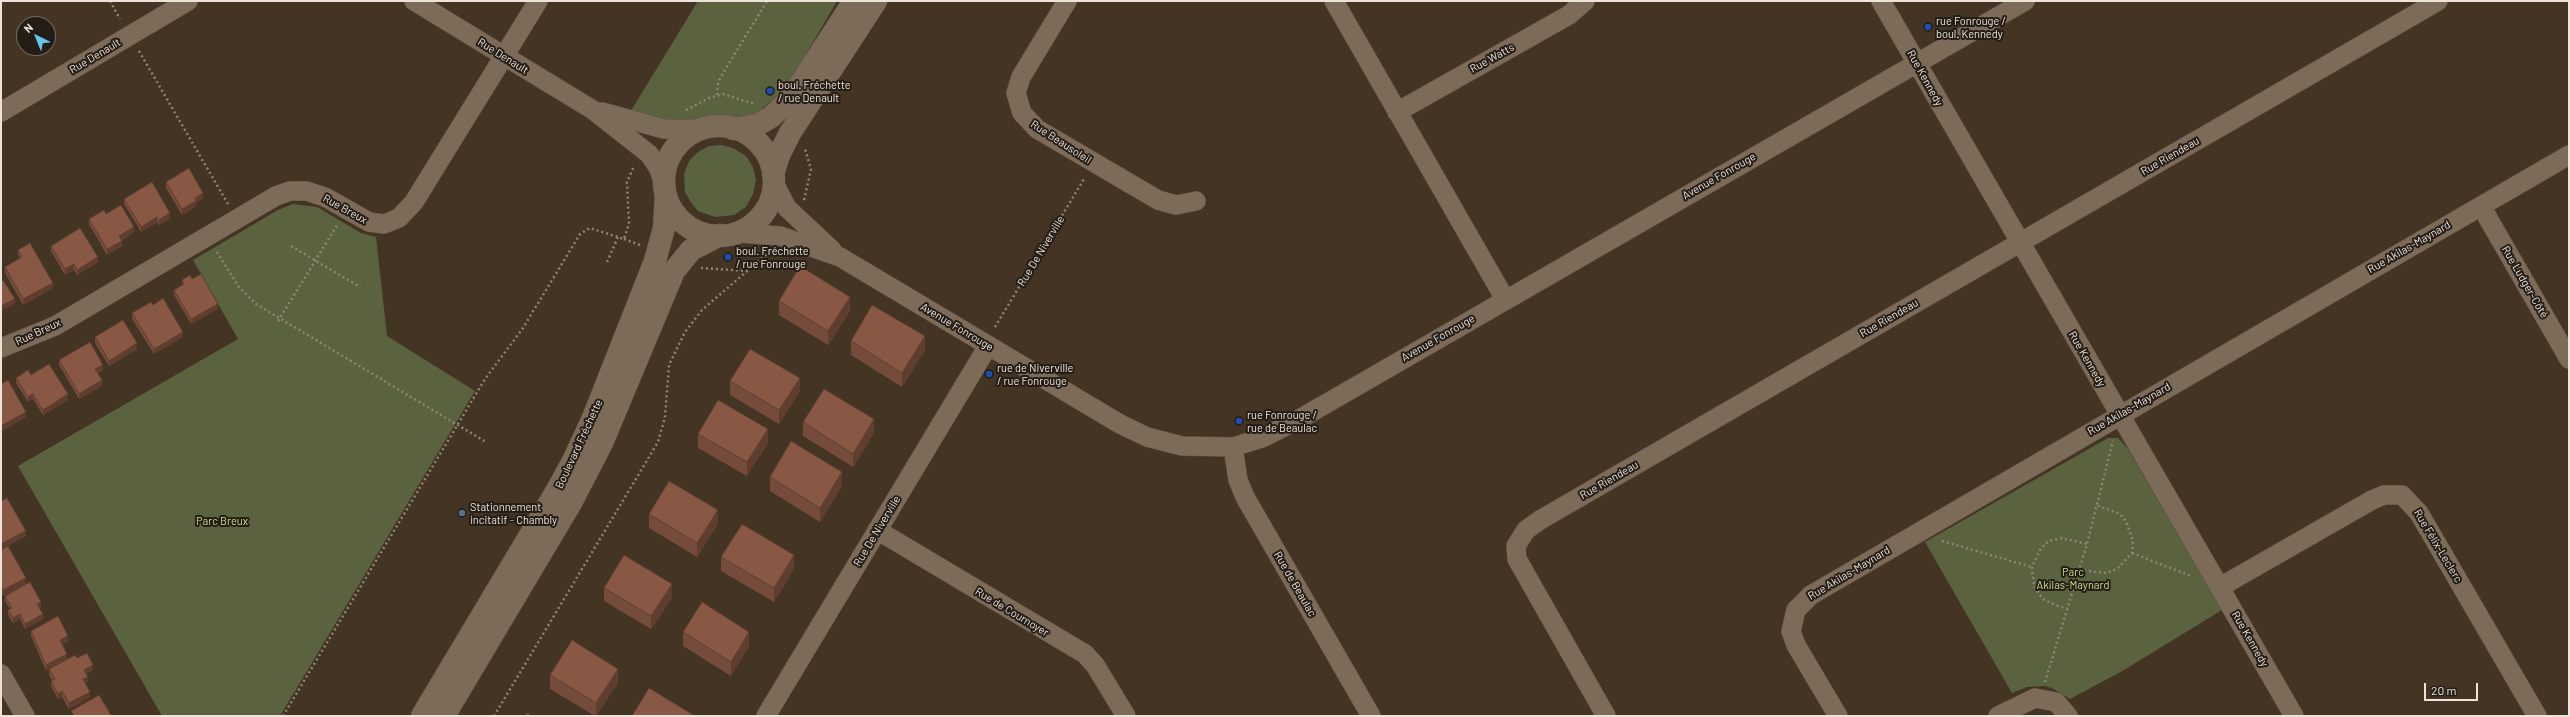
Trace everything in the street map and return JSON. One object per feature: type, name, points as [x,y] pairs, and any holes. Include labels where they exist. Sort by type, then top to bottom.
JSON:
[{"type":"main road","points":[[733,129],[757,125],[771,117],[785,104],[799,86],[854,1]]},
{"type":"main road","points":[[773,177],[771,164],[762,147],[745,133],[733,129],[718,127],[703,129],[683,139],[671,155],[665,174],[666,190],[675,213],[689,226],[708,235],[729,234],[749,228],[762,216],[770,199],[773,177],[779,154],[790,133],[876,1]]},
{"type":"main road","name":"Boulevard Fréchette","points":[[422,716],[573,461],[596,411],[655,261],[664,228],[666,190]]},
{"type":"main road","name":"Boulevard Fréchette","points":[[444,716],[572,501],[602,443],[674,271],[691,250],[729,234]]},
{"type":"street","name":"Rue Denault","points":[[1,112],[188,1]]},
{"type":"street","name":"Rue Denault","points":[[414,1],[593,110],[649,154],[658,167],[666,190]]},
{"type":"street","name":"Rue Breux","points":[[1,348],[54,326],[276,196],[290,191],[306,191],[325,197],[369,222],[384,224],[399,218],[414,202],[538,1]]},
{"type":"street","name":"Rue Beausoleil","points":[[1067,1],[1021,77],[1016,93],[1022,113],[1037,129],[1158,200],[1176,205],[1196,201]]},
{"type":"street","points":[[1334,1],[1505,299]]},
{"type":"street","name":"Rue Watts","points":[[1397,112],[1569,15],[1585,1]]},
{"type":"street","name":"Rue Kennedy","points":[[1881,1],[2294,716]]},
{"type":"street","name":"Avenue Fonrouge","points":[[840,257],[1120,424],[1147,436],[1182,446],[1233,447],[1262,438],[1296,421],[1505,299],[2025,1]]},
{"type":"street","name":"Rue Riendeau","points":[[1606,716],[1521,568],[1515,552],[1521,535],[1540,520],[2438,1]]},
{"type":"street","name":"Rue Denault","points":[[593,110],[664,129],[703,129]]},
{"type":"street","name":"Rue Akilas-Maynard","points":[[1838,716],[1796,645],[1791,631],[1793,616],[1801,604],[1811,595],[2569,155]]},
{"type":"street","points":[[773,177],[787,208],[801,224],[840,257]]},
{"type":"street","name":"Rue Ludger-Côté","points":[[2481,206],[2569,359]]},
{"type":"street","points":[[729,234],[768,233],[840,257]]},
{"type":"street","name":"Rue De Niverville","points":[[766,716],[988,346]]},
{"type":"street","name":"Rue de Beaulac","points":[[1233,447],[1238,480],[1245,497],[1371,716]]},
{"type":"street","name":"Rue Félix-Leclerc","points":[[2220,587],[2372,500],[2384,494],[2402,495],[2419,513],[2537,716]]},
{"type":"street","name":"Rue de Cournoyer","points":[[877,530],[1085,654],[1095,666],[1126,716]]},
{"type":"street","points":[[1,674],[25,716]]},
{"type":"street","points":[[1998,716],[2025,701],[2040,698],[2056,702],[2068,716]]},
{"type":"path","points":[[110,1],[120,19]]},
{"type":"path","points":[[717,95],[718,83],[722,75],[767,1]]},
{"type":"path","points":[[139,50],[231,208]]},
{"type":"path","points":[[683,111],[717,95],[744,99],[760,107]]},
{"type":"path","points":[[802,204],[811,169],[804,147]]},
{"type":"path","points":[[283,716],[485,379],[534,312],[580,234],[590,228],[624,239],[627,231],[627,182],[636,161]]},
{"type":"path","name":"Rue De Niverville","points":[[995,327],[1087,174]]},
{"type":"path","points":[[279,320],[340,220]]},
{"type":"path","points":[[607,262],[618,237]]},
{"type":"path","points":[[291,246],[314,262],[360,287]]},
{"type":"path","points":[[214,248],[244,294],[279,320],[486,442]]},
{"type":"path","points":[[494,716],[656,446],[665,417],[669,365],[685,332],[702,310],[771,250]]},
{"type":"path","points":[[698,268],[748,271]]},
{"type":"path","points":[[2040,698],[2087,544],[2120,415]]},
{"type":"path","points":[[2079,570],[2106,573],[2117,569],[2132,554],[2133,541],[2126,520],[2120,514],[2096,505]]},
{"type":"path","points":[[1916,534],[2032,567]]},
{"type":"path","points":[[2068,609],[2055,606],[2043,599],[2034,586],[2032,567],[2041,548],[2050,541],[2062,538],[2087,544]]},
{"type":"path","points":[[2132,554],[2220,587]]},
{"type":"green space","points":[[698,1],[837,1],[786,89],[748,120],[724,115],[678,121],[629,114]]},
{"type":"green space","points":[[722,145],[733,148],[746,156],[753,167],[756,180],[753,194],[746,207],[734,215],[715,217],[698,211],[690,201],[685,192],[684,174],[689,161],[698,152],[709,146]]},
{"type":"green space","name":"Parc Breux","points":[[293,204],[317,207],[361,233],[376,237],[387,336],[475,391],[280,716],[162,716],[18,466],[238,339],[193,260],[278,210]]},
{"type":"green space","name":"Parc Akilas-Maynard","points":[[2108,438],[2118,438],[2128,449],[2222,610],[2124,670],[2070,699],[2052,688],[2044,686],[2027,687],[2012,693],[1925,542]]},
{"type":"building","points":[[189,168],[203,193],[195,198],[196,201],[182,209],[166,182]]},
{"type":"building","points":[[152,182],[170,213],[159,220],[157,217],[141,227],[124,199]]},
{"type":"building","points":[[121,205],[134,227],[119,236],[122,241],[107,249],[89,219],[104,210],[106,214]]},
{"type":"building","points":[[80,228],[98,257],[77,270],[74,264],[65,269],[51,246]]},
{"type":"building","points":[[30,243],[53,283],[23,299],[5,267],[22,257],[18,250]]},
{"type":"building","points":[[800,266],[850,297],[828,331],[779,301]]},
{"type":"building","points":[[201,274],[218,304],[191,319],[174,290],[184,284],[182,280],[190,275],[192,279]]},
{"type":"building","points":[[3,280],[15,299],[1,306],[1,282]]},
{"type":"building","points":[[163,298],[183,332],[154,349],[132,313],[151,302],[153,305]]},
{"type":"building","points":[[872,305],[925,336],[902,373],[851,341]]},
{"type":"building","points":[[123,320],[137,343],[109,361],[95,337]]},
{"type":"building","points":[[90,342],[103,365],[95,369],[102,380],[79,394],[59,360]]},
{"type":"building","points":[[750,349],[800,378],[779,410],[730,381]]},
{"type":"building","points":[[49,364],[68,394],[43,410],[33,394],[28,397],[16,378],[28,370],[31,375]]},
{"type":"building","points":[[8,380],[26,412],[1,426],[1,384]]},
{"type":"building","points":[[824,389],[874,419],[853,454],[803,422]]},
{"type":"building","points":[[718,400],[768,429],[747,462],[698,434]]},
{"type":"building","points":[[791,441],[842,472],[820,508],[770,477]]},
{"type":"building","points":[[669,481],[718,510],[697,543],[649,514]]},
{"type":"building","points":[[7,498],[26,531],[1,544],[1,501]]},
{"type":"building","points":[[742,524],[794,555],[774,588],[721,557]]},
{"type":"building","points":[[8,546],[26,578],[3,590],[1,587],[1,550]]},
{"type":"building","points":[[624,555],[672,584],[651,616],[604,588]]},
{"type":"building","points":[[30,582],[41,602],[37,604],[43,614],[25,624],[20,614],[13,618],[8,610],[12,608],[5,596]]},
{"type":"building","points":[[702,602],[749,632],[731,662],[683,632]]},
{"type":"building","points":[[58,616],[68,636],[60,640],[67,654],[46,665],[31,631]]},
{"type":"building","points":[[572,640],[618,669],[596,703],[550,675]]},
{"type":"building","points":[[87,653],[93,665],[84,670],[88,677],[83,679],[90,692],[69,703],[62,691],[58,694],[51,681],[55,679],[49,669],[75,655],[77,658]]},
{"type":"building","points":[[649,688],[695,716],[632,716]]},
{"type":"building","points":[[99,695],[111,715],[74,716],[71,711]]},
{"type":"building","points":[[527,713],[532,716],[525,716]]},
{"type":"place","name":"rue Fonrouge / boul. Kennedy","points":[[1928,27]]},
{"type":"place","name":"boul. Fréchette / rue Denault","points":[[770,91]]},
{"type":"place","name":"boul. Fréchette / rue Fonrouge","points":[[728,257]]},
{"type":"place","name":"rue de Niverville / rue Fonrouge","points":[[989,374]]},
{"type":"place","name":"rue Fonrouge / rue de Beaulac","points":[[1239,421]]},
{"type":"place","name":"Stationnement incitatif - Chambly","points":[[462,513]]}]
